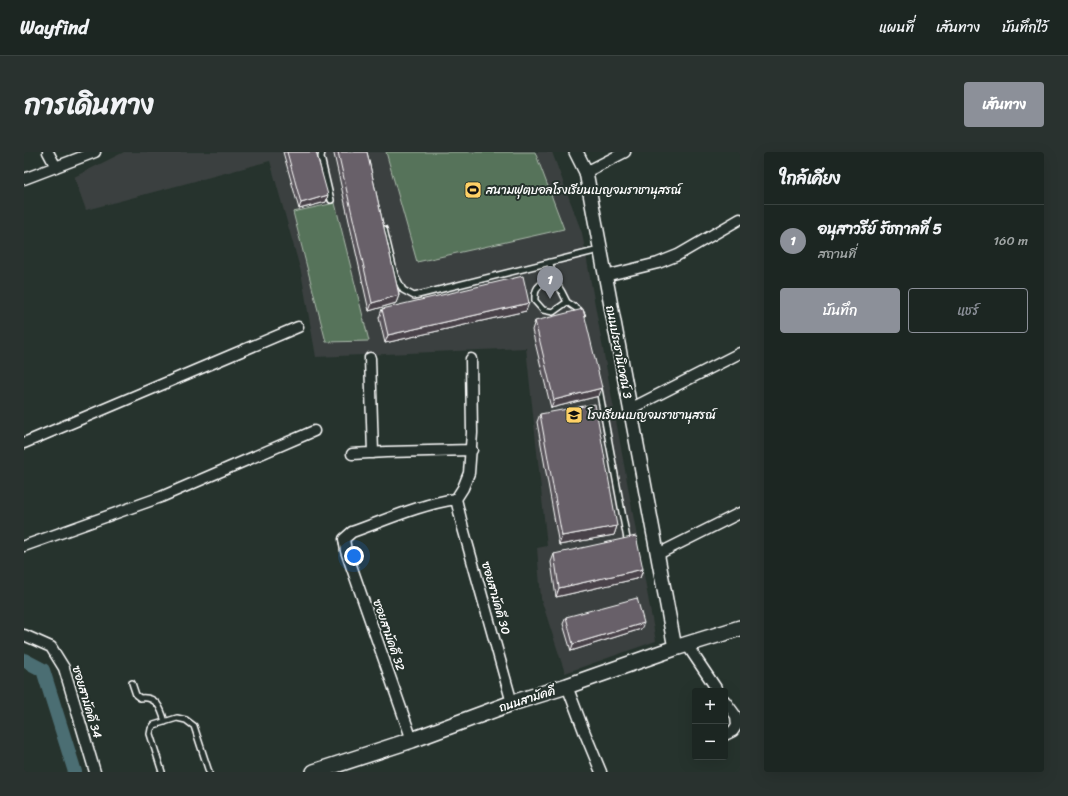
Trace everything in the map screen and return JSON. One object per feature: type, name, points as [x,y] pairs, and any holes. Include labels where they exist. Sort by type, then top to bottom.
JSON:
[{"type":"main road","name":"ถนนสามัคคี","points":[[314,772],[412,740],[512,703],[567,686],[681,646],[740,628]]},
{"type":"street","points":[[48,152],[56,166]]},
{"type":"street","points":[[24,179],[95,152]]},
{"type":"street","name":"ถนนประชานิเวศน์ 3","points":[[576,152],[586,172],[658,554],[681,646]]},
{"type":"street","points":[[586,172],[625,152]]},
{"type":"street","points":[[605,276],[658,263],[678,255],[740,219]]},
{"type":"street","points":[[24,443],[298,327]]},
{"type":"street","points":[[630,409],[740,353]]},
{"type":"street","points":[[370,358],[373,453]]},
{"type":"street","points":[[456,499],[463,488],[469,473],[472,450],[471,359]]},
{"type":"street","points":[[24,546],[161,497],[314,431]]},
{"type":"street","points":[[352,454],[472,450]]},
{"type":"street","name":"ซอยสามัคคี 32","points":[[412,740],[346,551],[344,539],[352,532],[409,511],[439,502],[456,499]]},
{"type":"street","name":"ซอยสามัคคี 30","points":[[456,499],[512,703]]},
{"type":"street","points":[[658,554],[740,513]]},
{"type":"street","name":"ซอยสามัคคี 34","points":[[24,635],[51,647],[64,668],[95,772]]},
{"type":"street","points":[[681,646],[716,688]]},
{"type":"street","points":[[567,686],[601,772]]},
{"type":"street","points":[[728,705],[736,716],[737,725],[733,731],[728,734]]},
{"type":"lane","points":[[322,152],[321,157],[332,200]]},
{"type":"lane","points":[[382,221],[395,275],[403,290],[414,296],[600,250]]},
{"type":"lane","points":[[550,262],[552,276],[567,302],[579,310],[585,318]]},
{"type":"lane","points":[[552,276],[540,285],[534,292],[535,301],[543,310],[552,312],[567,302]]},
{"type":"lane","points":[[598,386],[627,539]]},
{"type":"lane","points":[[132,683],[136,694],[140,698],[147,697],[156,702],[162,711],[165,722]]},
{"type":"lane","points":[[162,772],[150,734],[151,729],[154,725],[176,718],[186,720],[194,726],[209,772]]},
{"type":"shaded area","name":"โรงเรียนเบญจมราชานุสรณ์","points":[[124,152],[552,152],[582,233],[656,641],[565,673],[541,599],[537,548],[547,546],[526,348],[316,357],[301,272],[270,161],[86,210],[74,177]]},
{"type":"green space","name":"สนามฟุตบอลโรงเรียนเบญจมราชานุสรณ์","points":[[386,152],[535,152],[564,229],[417,262]]},
{"type":"green space","points":[[335,203],[369,341],[326,342],[293,212]]},
{"type":"building","points":[[287,152],[316,152],[328,195],[301,203]]},
{"type":"building","points":[[338,152],[367,152],[399,295],[372,303]]},
{"type":"building","points":[[523,276],[529,303],[388,335],[382,309]]},
{"type":"building","points":[[583,309],[602,388],[554,400],[535,321]]},
{"type":"building","points":[[595,404],[617,526],[562,536],[540,414]]},
{"type":"building","points":[[636,536],[643,569],[559,588],[554,554]]},
{"type":"building","points":[[637,598],[644,623],[573,644],[566,617]]},
{"type":"waterway","points":[[24,660],[43,670],[75,772]]},
{"type":"place","name":"สนามฟุตบอลโรงเรียนเบญจมราชานุสรณ์","points":[[473,190]]},
{"type":"place","name":"อนุสาวรีย์ รัชกาลที่ 5","points":[[550,299]]},
{"type":"place","name":"โรงเรียนเบญจมราชานุสรณ์","points":[[574,415]]}]
